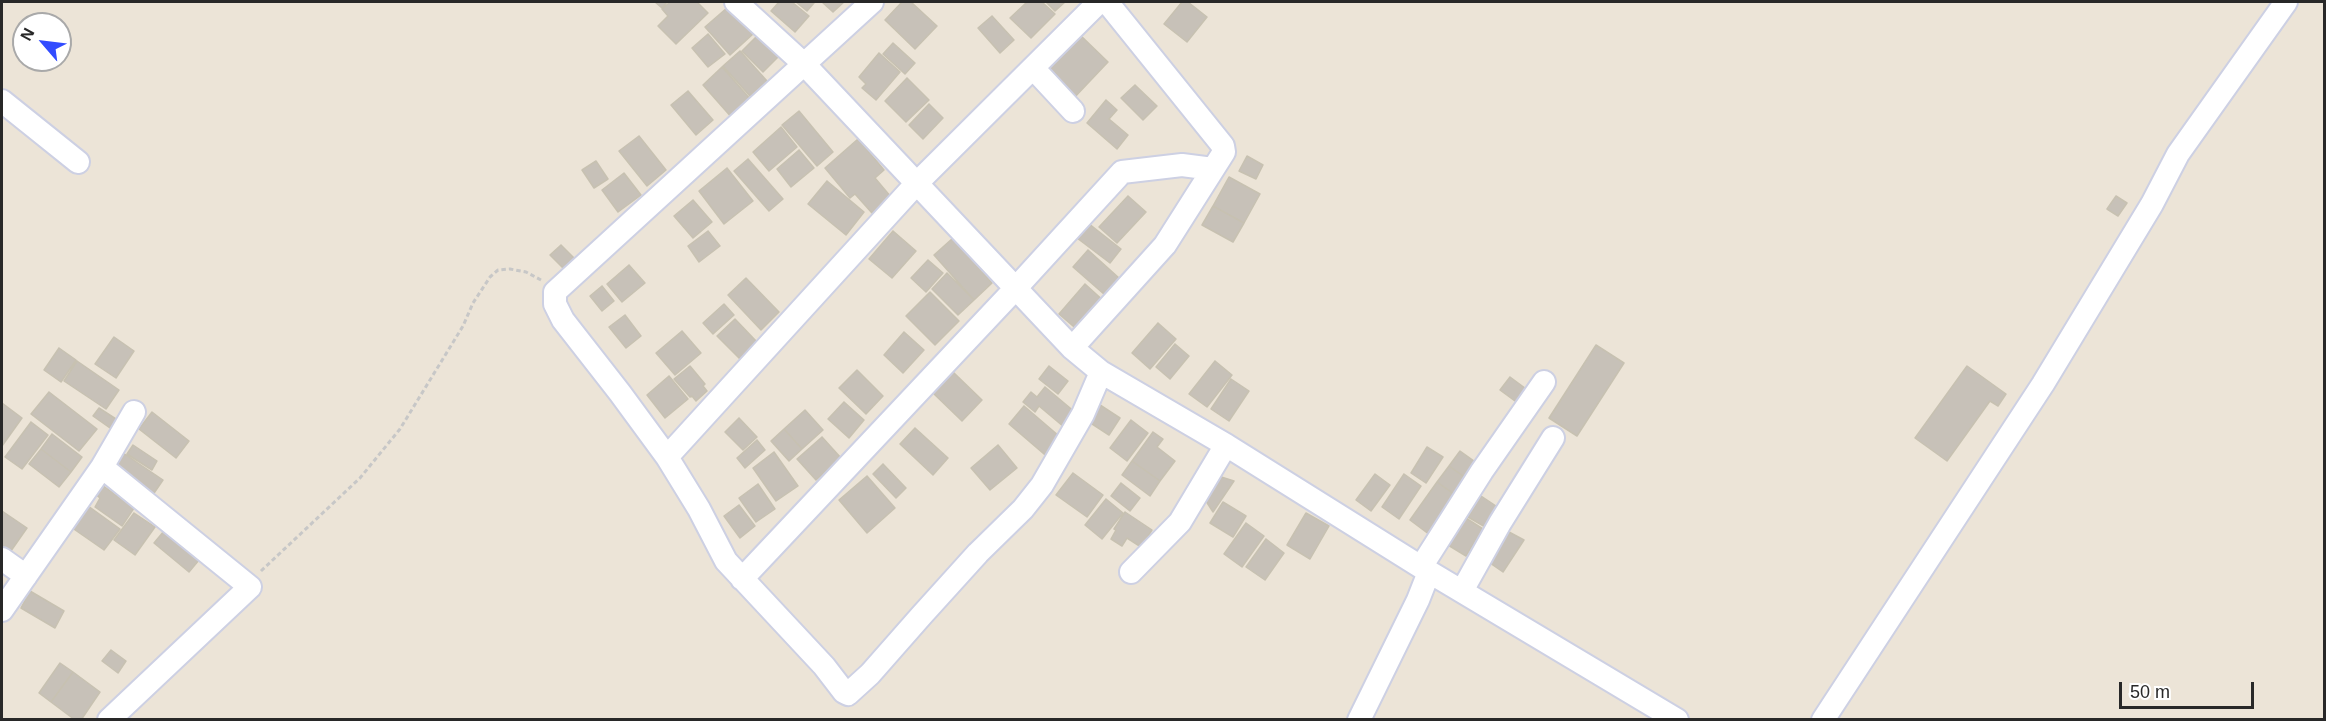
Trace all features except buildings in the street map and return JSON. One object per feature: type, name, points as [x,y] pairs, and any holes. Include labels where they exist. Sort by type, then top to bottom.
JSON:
[{"type":"street","points":[[736,2],[805,65],[1015,289],[1072,348],[1101,372],[1226,445],[1425,569],[1677,720]]},
{"type":"street","points":[[872,2],[555,292],[555,304],[563,320],[667,457],[699,509],[726,561],[848,694],[853,692],[978,553],[1023,509],[1042,485],[1083,414],[1101,372]]},
{"type":"street","points":[[667,457],[916,184],[1099,2]]},
{"type":"street","points":[[1072,348],[1165,245],[1185,217],[1224,152],[1223,146],[1107,2]]},
{"type":"street","points":[[1823,720],[2043,384],[2152,204],[2178,154],[2286,2]]},
{"type":"street","points":[[1033,68],[1073,111]]},
{"type":"street","points":[[2,101],[78,162]]},
{"type":"street","points":[[742,579],[1122,172],[1182,165],[1213,169]]},
{"type":"street","points":[[1359,720],[1418,600],[1425,569],[1482,471],[1544,382]]},
{"type":"street","points":[[2,610],[102,467],[134,412]]},
{"type":"street","points":[[1462,591],[1500,523],[1553,438]]},
{"type":"street","points":[[1131,572],[1180,522],[1226,445]]},
{"type":"street","points":[[102,467],[250,587],[109,720]]},
{"type":"street","points":[[2,559],[26,576]]},
{"type":"path","points":[[250,587],[265,567],[360,478],[400,429],[490,277],[498,270],[510,269],[526,272],[537,277],[555,292]]}]
